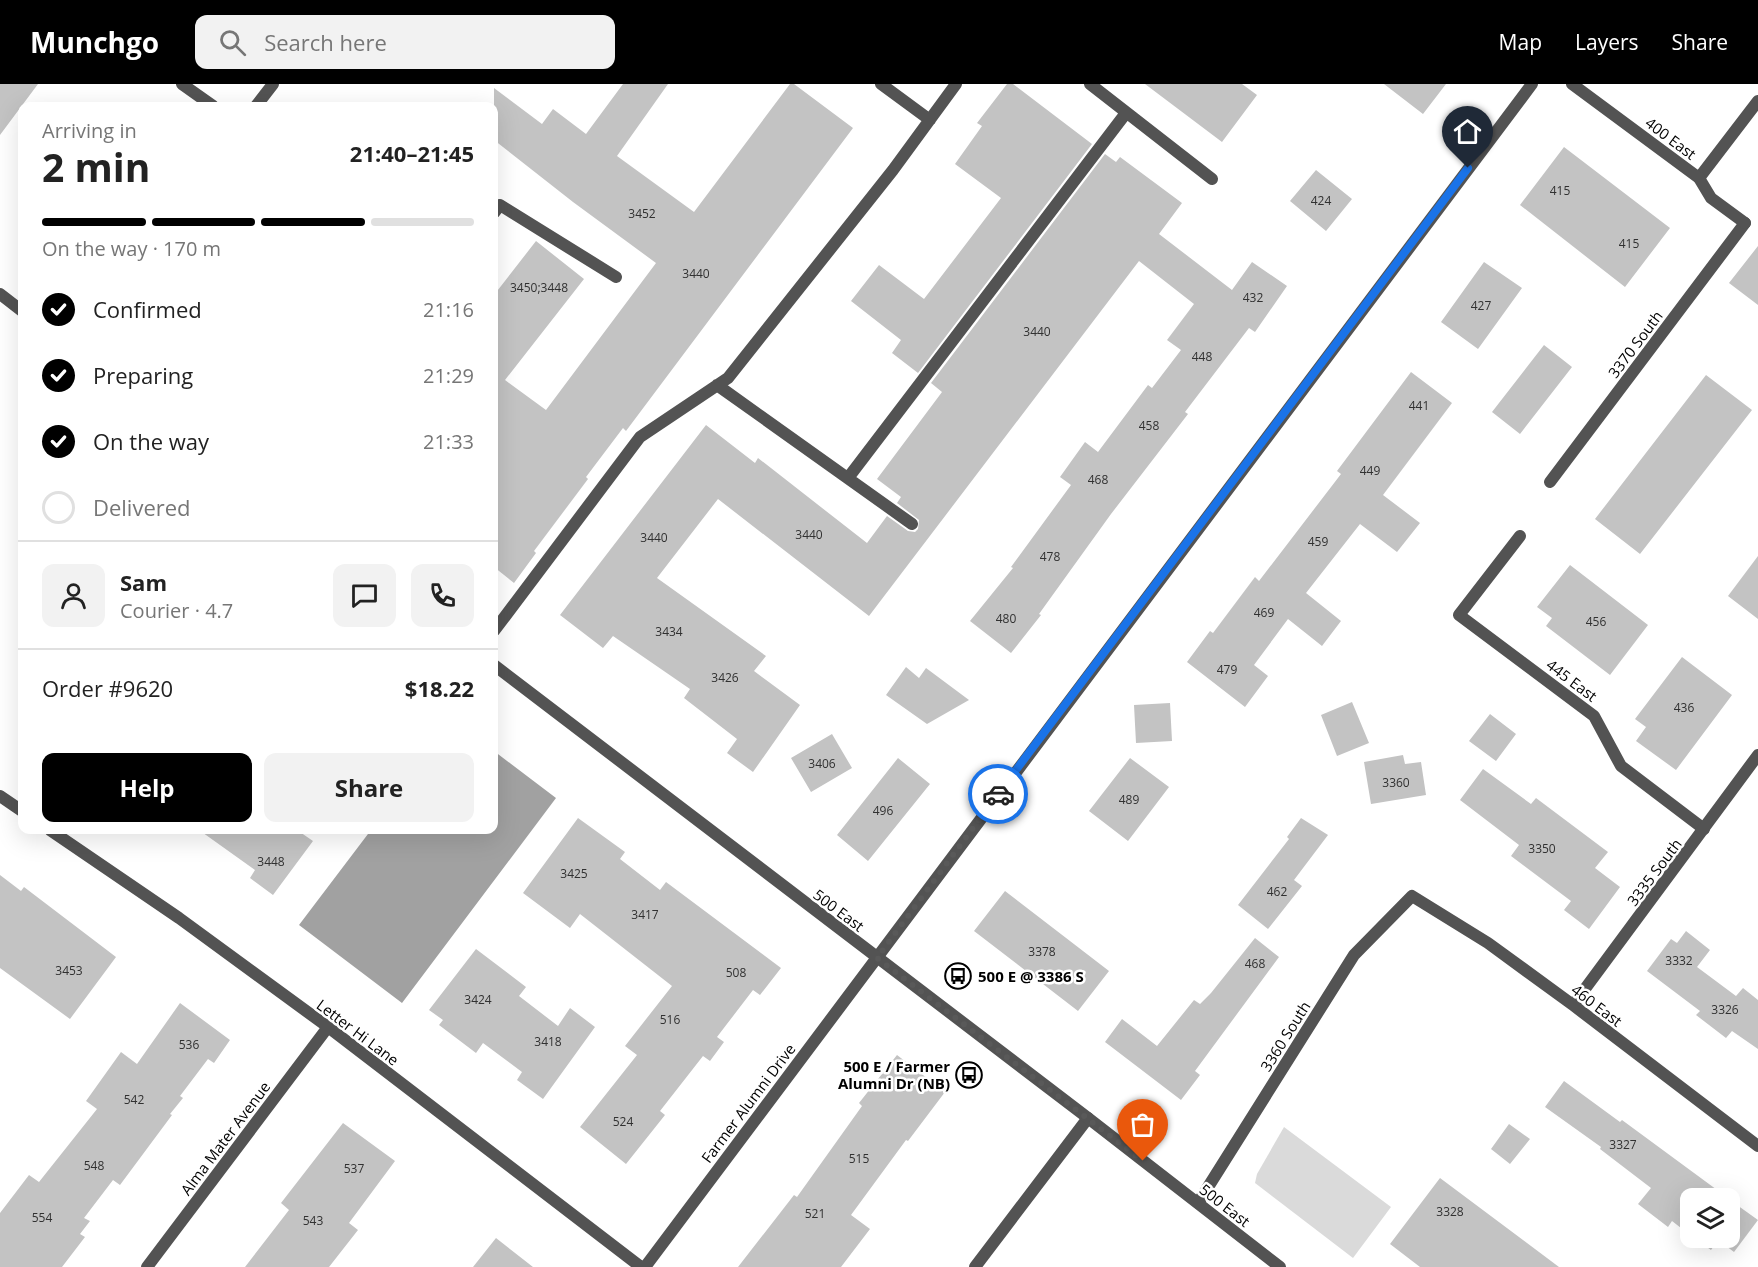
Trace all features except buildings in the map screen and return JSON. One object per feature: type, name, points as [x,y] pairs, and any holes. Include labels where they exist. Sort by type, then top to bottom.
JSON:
[{"type":"street","points":[[182,84],[207,102]]},
{"type":"street","points":[[259,102],[273,84]]},
{"type":"street","points":[[881,84],[930,120]]},
{"type":"street","points":[[498,626],[640,437],[728,378],[893,170],[956,84]]},
{"type":"street","points":[[1090,84],[1212,179]]},
{"type":"street","name":"Farmer Alumni Drive","points":[[643,1267],[1532,84]]},
{"type":"street","name":"400 East","points":[[1572,84],[1699,178],[1711,198],[1745,223]]},
{"type":"street","points":[[1699,178],[1758,101]]},
{"type":"street","points":[[848,478],[1126,113]]},
{"type":"street","points":[[498,208],[500,205],[616,278]]},
{"type":"street","name":"3370 South","points":[[1550,482],[1745,223]]},
{"type":"street","points":[[0,294],[18,308]]},
{"type":"street","points":[[717,385],[912,524]]},
{"type":"street","name":"445 East","points":[[1520,536],[1459,615],[1594,716],[1621,766],[1704,829]]},
{"type":"street","name":"500 East","points":[[498,668],[1280,1267]]},
{"type":"street","name":"3335 South","points":[[1574,1005],[1758,755]]},
{"type":"street","points":[[0,796],[18,808]]},
{"type":"street","name":"Letter Hi Lane","points":[[56,834],[180,918],[328,1027],[643,1267]]},
{"type":"street","name":"460 East","points":[[1412,896],[1488,943],[1574,1005],[1758,1146]]},
{"type":"street","name":"3360 South","points":[[1198,1203],[1354,955],[1412,896]]},
{"type":"street","name":"Alma Mater Avenue","points":[[147,1267],[328,1027]]},
{"type":"street","points":[[975,1267],[1088,1118]]},
{"type":"shaded area","points":[[498,754],[556,798],[402,1003],[299,925],[368,834],[498,834]]},
{"type":"shaded area","points":[[1284,1127],[1391,1207],[1353,1258],[1255,1183],[1257,1174]]},
{"type":"way so far","points":[[998,794],[877,958],[1143,1161]]},
{"type":"place","name":"500 E @ 3386 S","points":[[958,976]]},
{"type":"place","name":"500 E / Farmer Alumni Dr (NB)","points":[[969,1075]]},
{"type":"route","points":[[998,794],[1468,168]]}]
